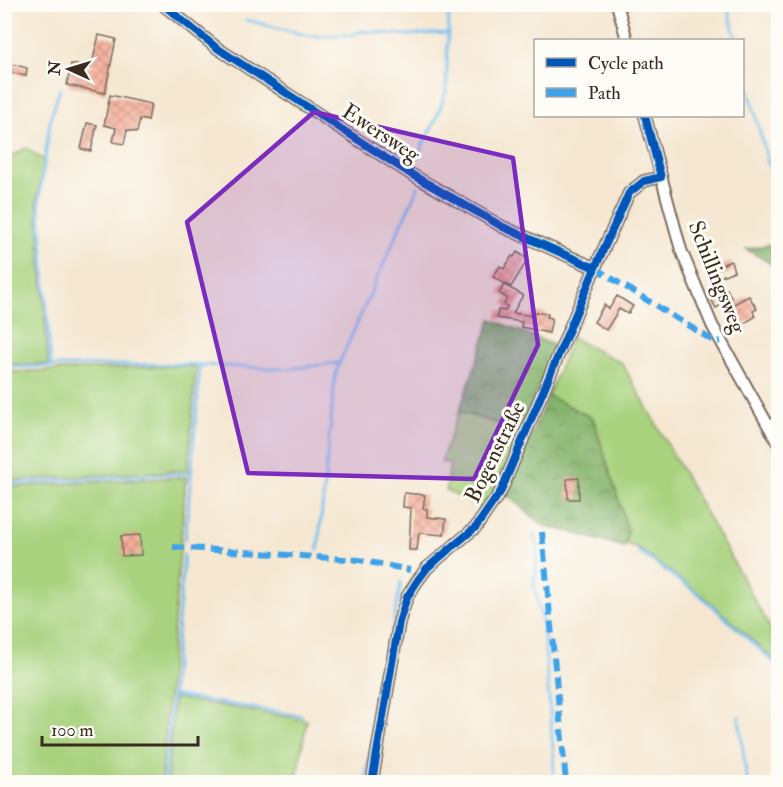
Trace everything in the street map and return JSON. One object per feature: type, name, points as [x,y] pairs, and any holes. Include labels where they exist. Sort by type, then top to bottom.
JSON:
[{"type":"street","name":"Ewersweg","points":[[162,4],[217,48],[409,173],[495,223],[595,268]]},
{"type":"street","points":[[618,4],[627,39]]},
{"type":"street","name":"Schillingsweg","points":[[645,117],[681,250],[712,325],[778,443]]},
{"type":"street","name":"Bogenstraße","points":[[372,783],[399,622],[407,597],[427,568],[476,527],[501,491],[629,193],[644,182],[661,177]]},
{"type":"highlighted area","points":[[314,112],[513,158],[538,345],[474,479],[248,473],[187,222]]},
{"type":"green space","points":[[26,148],[44,160],[37,200],[48,364],[5,364],[5,160]]},
{"type":"green space","points":[[778,243],[778,268],[746,249]]},
{"type":"green space","points":[[491,319],[556,346],[520,430],[459,412]]},
{"type":"green space","points":[[572,338],[622,363],[778,642],[778,663],[703,596],[638,548],[626,544],[628,530],[593,418],[548,396]]},
{"type":"green space","points":[[196,367],[188,470],[5,481],[5,372]]},
{"type":"green space","points":[[548,396],[593,418],[628,530],[625,547],[543,525],[506,495]]},
{"type":"green space","points":[[459,412],[520,430],[495,490],[484,510],[446,490],[450,464],[441,462]]},
{"type":"green space","points":[[186,477],[161,782],[5,782],[5,487]]},
{"type":"green space","points":[[174,698],[307,720],[296,782],[167,782]]},
{"type":"building","points":[[99,35],[116,39],[105,93],[67,85],[71,64],[91,68]]},
{"type":"building","points":[[4,62],[27,68],[26,76],[4,71]]},
{"type":"building","points":[[110,95],[151,104],[148,121],[140,119],[137,132],[127,130],[124,144],[113,142],[116,128],[104,125]]},
{"type":"building","points":[[87,123],[97,125],[91,151],[81,149]]},
{"type":"building","points":[[517,252],[528,259],[511,287],[493,277],[500,266],[504,269]]},
{"type":"building","points":[[731,261],[734,271],[717,278],[713,268]]},
{"type":"building","points":[[504,285],[523,295],[513,313],[532,316],[533,312],[548,314],[547,317],[552,318],[549,333],[521,327],[522,322],[497,318],[498,310],[505,311],[507,306],[504,304],[507,298],[499,293]]},
{"type":"building","points":[[727,289],[732,299],[716,308],[711,299]]},
{"type":"building","points":[[617,296],[633,306],[628,314],[619,309],[606,330],[594,322],[604,305],[609,309]]},
{"type":"building","points":[[749,296],[757,309],[753,311],[755,317],[741,325],[730,306]]},
{"type":"building","points":[[579,478],[579,499],[568,499],[567,479]]},
{"type":"building","points":[[404,493],[425,495],[423,509],[427,509],[427,517],[446,519],[444,535],[419,533],[417,550],[409,550],[411,508],[403,507]]},
{"type":"building","points":[[140,535],[141,555],[122,556],[121,536]]},
{"type":"waterway","points":[[411,168],[436,119],[446,92],[449,4]]},
{"type":"waterway","points":[[727,4],[736,39]]},
{"type":"waterway","points":[[246,20],[310,36],[352,35],[361,31],[407,35],[449,33]]},
{"type":"waterway","points":[[744,72],[778,200]]},
{"type":"waterway","points":[[51,366],[39,200],[51,116],[60,89]]},
{"type":"waterway","points":[[318,549],[338,366],[418,187]]},
{"type":"waterway","points":[[4,367],[179,364],[287,369],[338,363]]},
{"type":"waterway","points":[[4,484],[191,473],[200,365]]},
{"type":"waterway","points":[[185,539],[191,473]]},
{"type":"waterway","points":[[534,534],[538,547],[534,586],[543,625],[554,760],[553,782]]},
{"type":"waterway","points":[[637,550],[700,595],[778,666]]},
{"type":"waterway","points":[[164,782],[184,555]]},
{"type":"waterway","points":[[365,782],[401,582]]},
{"type":"waterway","points":[[171,695],[302,716]]},
{"type":"waterway","points":[[739,717],[747,782]]},
{"type":"marked path","points":[[595,268],[715,342],[721,341]]},
{"type":"marked path","points":[[542,532],[566,782]]},
{"type":"marked path","points":[[173,547],[359,560],[410,570]]},
{"type":"cycle path","points":[[162,4],[217,48],[409,173],[503,227],[595,268]]},
{"type":"cycle path","points":[[372,782],[399,622],[407,597],[427,568],[476,527],[501,491],[629,193],[644,181],[661,177],[645,117]]}]
